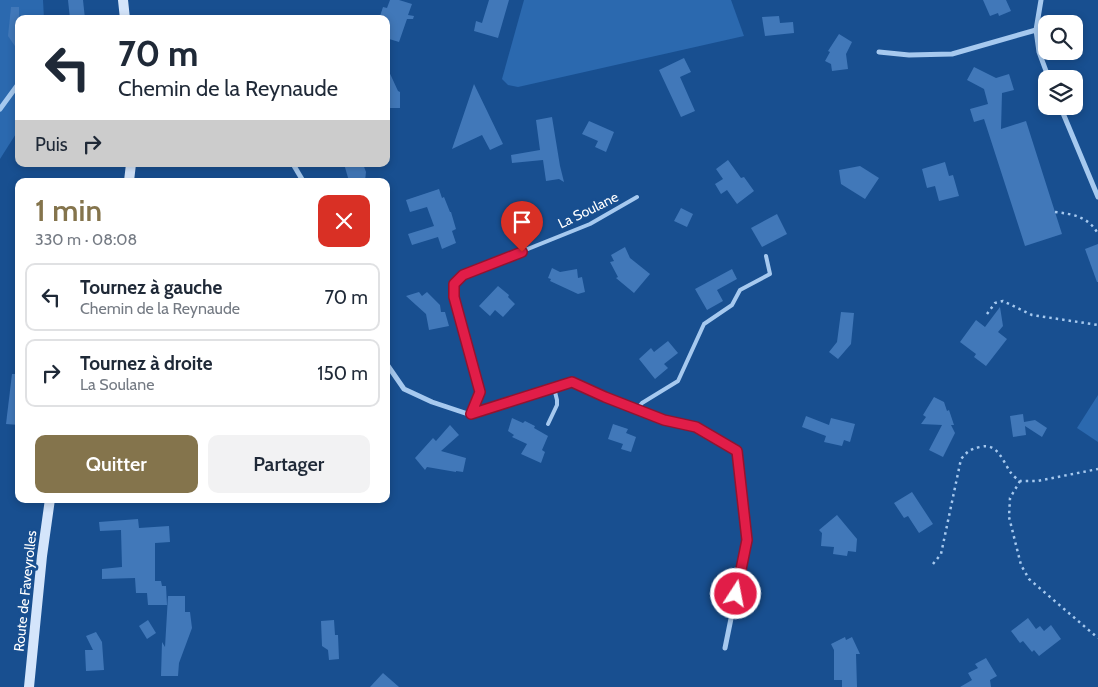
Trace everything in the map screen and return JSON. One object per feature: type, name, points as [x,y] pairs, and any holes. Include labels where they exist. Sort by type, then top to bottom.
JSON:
[{"type":"main road","points":[[123,0],[125,15]]},
{"type":"main road","name":"Route de Faveyrolles","points":[[29,687],[42,556],[49,503]]},
{"type":"street","points":[[1041,0],[1036,30],[1039,52],[1046,70]]},
{"type":"street","points":[[879,52],[908,55],[952,54],[1036,30]]},
{"type":"street","points":[[0,109],[15,88]]},
{"type":"street","points":[[1064,115],[1098,197]]},
{"type":"street","points":[[295,167],[301,178]]},
{"type":"street","points":[[390,370],[404,389],[432,402],[471,414],[572,382],[664,420],[696,427],[737,451],[747,540],[725,648]]},
{"type":"lane","name":"La Soulane","points":[[471,414],[480,392],[454,297],[454,284],[463,275],[590,224],[637,198]]},
{"type":"lane","points":[[637,409],[642,403],[678,381],[704,324],[732,304],[740,290],[770,274],[766,256]]},
{"type":"lane","points":[[548,424],[557,405],[554,388]]},
{"type":"path","points":[[1055,212],[1069,213],[1085,218],[1098,234]]},
{"type":"path","points":[[987,314],[995,303],[1003,301],[1032,315],[1098,325]]},
{"type":"path","points":[[933,564],[941,554],[960,459],[969,449],[984,446],[994,448],[1002,456],[1012,474],[1020,481],[1037,481],[1098,469]]},
{"type":"path","points":[[1020,481],[1010,498],[1009,517],[1021,565],[1029,579],[1098,638]]},
{"type":"shaded area","points":[[0,0],[43,0],[44,15],[15,15],[15,135],[0,159]]},
{"type":"shaded area","points":[[524,0],[731,0],[744,36],[518,87],[508,85],[502,79]]},
{"type":"shaded area","points":[[1098,395],[1098,442],[1077,428]]},
{"type":"building","points":[[68,0],[83,0],[85,15],[70,15]]},
{"type":"building","points":[[390,0],[399,0],[412,4],[408,15],[414,16],[413,19],[407,19],[399,42],[390,39],[390,15],[380,15],[383,7],[387,8]]},
{"type":"building","points":[[489,0],[509,0],[498,38],[474,31],[476,21],[482,23]]},
{"type":"building","points":[[983,0],[1006,0],[1011,11],[999,16],[998,13],[990,16]]},
{"type":"building","points":[[11,7],[19,7],[19,15],[15,15],[15,46],[8,36]]},
{"type":"building","points":[[779,16],[780,23],[793,22],[794,33],[765,36],[762,17]]},
{"type":"building","points":[[839,34],[852,42],[846,54],[848,69],[832,71],[831,64],[825,61],[830,52],[828,51]]},
{"type":"building","points":[[684,58],[691,72],[680,77],[695,111],[681,117],[659,70]]},
{"type":"building","points":[[974,67],[996,78],[1009,74],[1014,90],[1002,93],[1001,129],[1026,121],[1062,234],[1025,246],[984,119],[974,122],[970,109],[988,104],[984,89],[967,80]]},
{"type":"building","points":[[390,74],[400,92],[400,108],[390,108]]},
{"type":"building","points":[[474,84],[503,144],[490,150],[482,135],[452,149]]},
{"type":"building","points":[[552,117],[564,182],[559,179],[546,181],[543,160],[512,163],[511,155],[540,150],[536,120]]},
{"type":"building","points":[[589,121],[614,132],[606,152],[595,147],[598,141],[582,134]]},
{"type":"building","points":[[728,160],[741,178],[744,177],[754,191],[737,204],[727,190],[721,194],[715,184],[723,179],[716,169]]},
{"type":"building","points":[[945,162],[949,176],[953,175],[959,196],[939,201],[935,186],[927,188],[922,169]]},
{"type":"building","points":[[860,166],[879,178],[865,199],[841,184],[839,170]]},
{"type":"building","points":[[345,167],[364,167],[365,178],[348,178]]},
{"type":"building","points":[[439,189],[442,198],[444,197],[451,212],[456,229],[452,231],[456,243],[442,249],[438,237],[412,245],[408,234],[434,226],[427,207],[410,212],[406,200]]},
{"type":"building","points":[[681,208],[693,214],[687,227],[674,221]]},
{"type":"building","points":[[777,214],[787,234],[762,247],[751,228]]},
{"type":"building","points":[[1098,244],[1098,282],[1097,282],[1085,249]]},
{"type":"building","points":[[625,247],[630,258],[650,274],[634,293],[616,278],[618,277],[610,262],[614,261],[611,255]]},
{"type":"building","points":[[552,268],[560,272],[577,269],[578,278],[582,277],[585,292],[578,294],[550,281],[551,279],[548,278]]},
{"type":"building","points":[[732,269],[737,279],[717,290],[723,301],[707,310],[695,289]]},
{"type":"building","points":[[498,286],[509,295],[508,297],[515,304],[503,317],[495,310],[490,316],[479,306]]},
{"type":"building","points":[[419,292],[422,296],[427,292],[440,305],[441,312],[445,312],[449,326],[429,330],[426,314],[406,296]]},
{"type":"building","points":[[1000,307],[1003,326],[998,332],[1007,339],[986,366],[974,357],[976,354],[960,342],[976,320],[985,327]]},
{"type":"building","points":[[841,312],[854,313],[851,344],[838,359],[829,352],[837,342]]},
{"type":"building","points":[[668,341],[678,353],[664,364],[668,368],[655,379],[639,359],[651,348],[654,352]]},
{"type":"building","points":[[12,374],[15,374],[15,425],[6,424]]},
{"type":"building","points":[[934,397],[944,402],[954,425],[951,425],[955,433],[943,457],[929,450],[942,425],[921,424],[926,417],[923,415]]},
{"type":"building","points":[[1023,414],[1024,422],[1035,420],[1047,428],[1042,437],[1025,426],[1026,435],[1013,437],[1010,416]]},
{"type":"building","points":[[806,416],[829,425],[831,418],[855,424],[850,442],[844,440],[842,446],[824,442],[826,436],[802,427]]},
{"type":"building","points":[[512,418],[535,426],[534,428],[548,436],[542,450],[545,452],[541,463],[521,454],[527,444],[512,437],[514,435],[508,431]]},
{"type":"building","points":[[613,424],[628,429],[626,433],[636,437],[631,452],[621,449],[623,444],[608,439]]},
{"type":"building","points":[[450,425],[459,435],[441,451],[466,458],[463,472],[427,467],[425,470],[415,458],[433,438],[436,441]]},
{"type":"building","points":[[912,492],[933,524],[919,533],[908,516],[904,518],[894,503]]},
{"type":"building","points":[[837,515],[857,539],[856,552],[848,551],[847,556],[833,554],[834,547],[821,546],[822,533],[819,530]]},
{"type":"building","points":[[138,519],[139,528],[169,526],[170,542],[155,543],[155,581],[161,581],[162,586],[166,586],[167,605],[148,605],[147,593],[136,593],[135,578],[102,579],[102,569],[122,567],[121,530],[100,531],[99,522]]},
{"type":"building","points":[[168,596],[185,596],[185,612],[190,612],[192,628],[179,663],[178,676],[161,676],[162,642],[165,647]]},
{"type":"building","points":[[1028,618],[1036,629],[1040,626],[1044,631],[1051,625],[1061,639],[1039,656],[1034,650],[1032,652],[1023,641],[1020,643],[1011,631]]},
{"type":"building","points":[[148,620],[156,633],[147,639],[139,626]]},
{"type":"building","points":[[334,620],[335,635],[338,635],[339,659],[329,660],[328,650],[322,646],[321,621]]},
{"type":"building","points":[[96,632],[102,642],[104,670],[86,671],[85,650],[93,650],[86,636]]},
{"type":"building","points":[[845,637],[846,640],[852,637],[860,654],[856,654],[857,687],[842,687],[842,680],[834,680],[834,650],[831,644]]},
{"type":"building","points":[[986,658],[997,676],[990,680],[991,687],[960,687],[972,680],[968,673],[978,668],[975,664]]},
{"type":"building","points":[[383,673],[399,687],[370,687]]},
{"type":"route","points":[[522,252],[463,275],[454,284],[454,297],[480,392],[471,414],[572,382],[664,420],[696,427],[737,451],[747,540],[736,594]]}]
